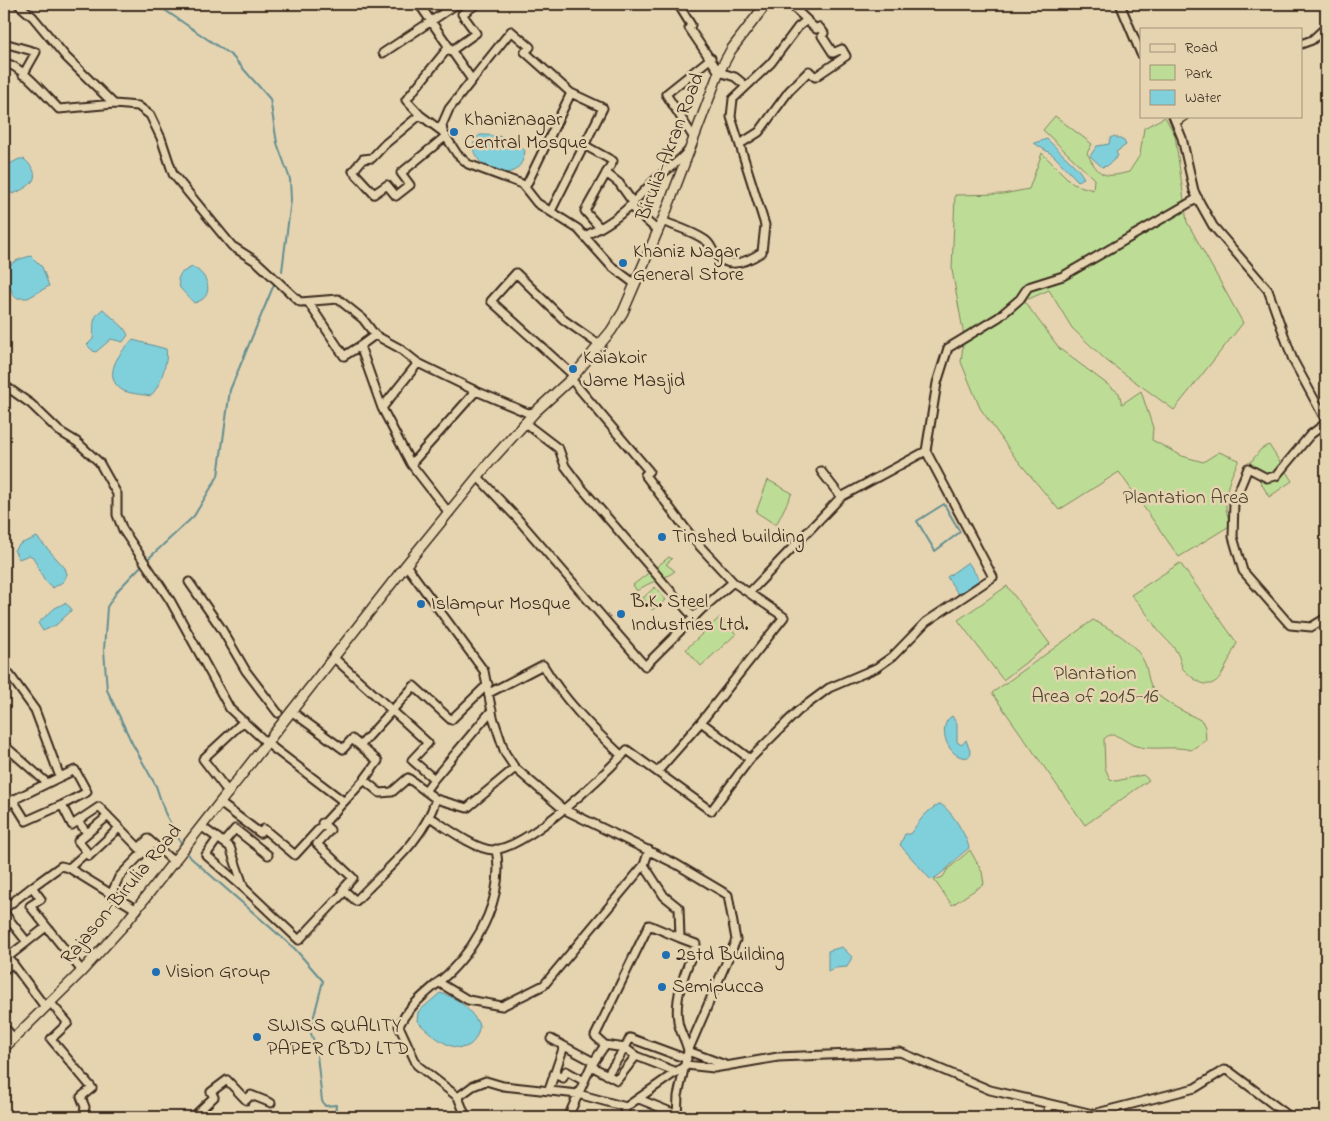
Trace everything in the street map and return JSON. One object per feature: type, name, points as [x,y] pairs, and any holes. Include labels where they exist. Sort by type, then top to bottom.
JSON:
[{"type":"street","points":[[18,4],[33,18],[66,57],[114,104]]},
{"type":"street","points":[[419,4],[472,80]]},
{"type":"street","points":[[383,53],[457,4]]},
{"type":"street","points":[[445,134],[420,115],[406,100],[450,49],[476,33],[462,14],[477,4]]},
{"type":"street","points":[[678,4],[691,25],[689,28],[719,72],[735,77],[746,86]]},
{"type":"street","name":"Birulia-Akran Road","points":[[449,513],[535,412],[572,378],[601,346],[623,312],[662,222],[719,72],[731,50],[766,4]]},
{"type":"street","points":[[740,144],[759,132],[789,91],[809,71],[815,77],[846,56],[842,49],[833,53],[822,36],[824,33],[820,27],[816,29],[790,4]]},
{"type":"street","points":[[1120,4],[1134,42],[1140,52]]},
{"type":"street","points":[[662,222],[698,235],[708,241],[721,260],[734,264],[748,261],[762,252],[765,225],[731,117],[733,99],[771,63],[806,20]]},
{"type":"street","points":[[1302,44],[1312,40],[1326,27]]},
{"type":"street","points":[[551,212],[603,108],[571,93],[525,52],[530,47],[512,31],[449,109],[442,124],[445,134],[457,154],[468,164],[505,176],[522,184],[537,203],[551,212],[573,225],[611,266],[635,284]]},
{"type":"street","points":[[4,43],[36,52],[23,74]]},
{"type":"street","points":[[694,138],[666,94],[711,58]]},
{"type":"street","points":[[4,63],[8,63],[23,74],[59,109],[114,104],[138,106],[150,115],[161,138],[173,174],[232,246],[257,262],[300,302],[338,299],[363,319],[374,335],[400,348],[418,363],[528,413],[535,412]]},
{"type":"street","points":[[525,188],[571,93]]},
{"type":"street","points":[[420,115],[385,144],[372,158],[363,159],[353,171],[374,194],[387,185],[396,196],[410,185],[401,173],[445,134]]},
{"type":"street","points":[[1175,119],[1198,198],[1213,226],[1268,290],[1293,360],[1326,422],[1310,435],[1276,476],[1267,478],[1248,468],[1234,502],[1233,537],[1243,571],[1290,625],[1311,627],[1326,618]]},
{"type":"street","points":[[584,145],[613,161],[585,211],[600,228]]},
{"type":"street","points":[[585,236],[618,218],[690,147]]},
{"type":"street","points":[[606,173],[628,194],[632,206],[658,231]]},
{"type":"street","points":[[628,194],[646,191]]},
{"type":"street","points":[[430,817],[463,840],[493,850],[520,841],[597,782],[628,750],[711,811],[750,759],[798,712],[829,688],[876,668],[893,656],[926,622],[993,577],[926,451],[937,383],[948,348],[999,317],[1020,299],[1028,287],[1063,276],[1198,198]]},
{"type":"street","points":[[601,346],[564,320],[516,273],[491,301],[572,378],[649,471],[645,475],[695,541],[733,582],[784,617],[658,772]]},
{"type":"street","points":[[308,302],[344,356],[374,335]]},
{"type":"street","points":[[360,346],[382,408],[411,464],[449,513]]},
{"type":"street","points":[[382,408],[418,363]]},
{"type":"street","points":[[4,384],[31,404],[59,431],[76,442],[99,462],[117,494],[117,515],[123,530],[170,600],[230,709],[268,744],[343,801]]},
{"type":"street","points":[[411,464],[476,391]]},
{"type":"street","points":[[525,423],[559,449],[565,466],[580,486],[694,618]]},
{"type":"street","points":[[749,593],[841,497],[926,451]]},
{"type":"street","points":[[821,471],[841,497]]},
{"type":"street","points":[[478,477],[517,518],[645,666],[733,582]]},
{"type":"street","name":"Rajason-Birulia Road","points":[[4,1048],[82,971],[136,910],[268,744],[291,711],[406,564],[449,513]]},
{"type":"street","points":[[406,564],[484,671],[492,710],[505,753],[515,768],[563,809],[649,850],[728,895],[736,940],[688,1051],[678,1096],[679,1116],[639,1099]]},
{"type":"street","points":[[189,582],[221,628],[246,671],[278,712]]},
{"type":"street","points":[[333,657],[428,743],[412,760],[434,779]]},
{"type":"street","points":[[489,693],[543,665],[558,690],[580,716],[622,756]]},
{"type":"street","points":[[4,667],[35,710],[60,778]]},
{"type":"street","points":[[360,746],[414,686],[451,720],[488,684]]},
{"type":"street","points":[[425,790],[492,710]]},
{"type":"street","points":[[220,804],[260,833],[264,829],[295,855],[322,823],[364,780],[378,761],[352,739],[343,749],[291,711]]},
{"type":"street","points":[[229,793],[203,759],[244,721]]},
{"type":"street","points":[[700,722],[750,759]]},
{"type":"street","points":[[4,745],[47,784]]},
{"type":"street","points":[[364,780],[380,793],[392,792],[408,778],[436,799],[467,808],[515,768]]},
{"type":"street","points":[[4,809],[13,800],[75,770],[87,792],[26,822],[13,800]]},
{"type":"street","points":[[322,823],[330,830],[317,844],[353,878],[343,889],[356,902],[414,843],[430,817],[436,799]]},
{"type":"street","points":[[62,805],[72,825],[99,807],[139,848],[148,839],[175,863]]},
{"type":"street","points":[[108,816],[78,841],[89,856],[119,828]]},
{"type":"street","points":[[78,821],[87,834]]},
{"type":"street","points":[[202,827],[230,847],[244,888]]},
{"type":"street","points":[[268,855],[235,829],[206,855],[299,940],[346,891]]},
{"type":"street","points":[[111,895],[120,877],[152,843]]},
{"type":"street","points":[[461,1117],[464,1112],[458,1097],[417,1066],[399,1026],[404,1016],[474,943],[491,908],[498,888],[500,866],[496,849]]},
{"type":"street","points":[[438,982],[468,1000],[502,1006],[544,985],[644,865],[649,850]]},
{"type":"street","points":[[69,868],[87,852]]},
{"type":"street","points":[[644,865],[664,896],[679,908],[680,938]]},
{"type":"street","points":[[4,909],[61,866],[69,868],[136,910]]},
{"type":"street","points":[[32,887],[41,899],[30,906],[82,971]]},
{"type":"street","points":[[4,913],[27,942]]},
{"type":"street","points":[[677,1072],[636,1056],[625,1048],[605,1045],[596,1036],[649,925],[696,944],[679,990],[678,1022],[688,1051]]},
{"type":"street","points":[[4,970],[8,959],[46,927]]},
{"type":"street","points":[[8,959],[48,1004],[68,1022],[51,1039],[92,1088],[81,1097],[85,1107],[83,1117]]},
{"type":"street","points":[[4,1027],[14,1038]]},
{"type":"street","points":[[607,1075],[630,1038],[686,1062],[714,1068],[778,1057],[900,1052],[990,1090],[1093,1114],[1195,1088],[1224,1070],[1229,1071],[1290,1117]]},
{"type":"street","points":[[551,1039],[616,1080],[636,1056]]},
{"type":"street","points":[[568,1117],[592,1064],[605,1045]]},
{"type":"street","points":[[549,1090],[564,1046]]},
{"type":"street","points":[[688,1051],[729,1066]]},
{"type":"street","points":[[623,1117],[626,1107],[677,1072],[686,1062]]},
{"type":"street","points":[[554,1074],[563,1078],[566,1071],[584,1080]]},
{"type":"street","points":[[193,1117],[214,1097],[211,1092],[227,1080],[246,1100],[251,1095],[272,1103]]},
{"type":"street","points":[[458,1097],[474,1086],[486,1081],[502,1086],[578,1094],[626,1107]]},
{"type":"street","points":[[1047,1117],[1049,1104]]},
{"type":"green space","name":"Plantation Area","points":[[1055,116],[1092,144],[1087,153],[1095,167],[1103,174],[1113,175],[1129,172],[1140,155],[1144,128],[1166,118],[1175,135],[1187,222],[1243,323],[1174,410],[1107,361],[1072,328],[1049,290],[1024,301],[1060,349],[1119,393],[1122,404],[1141,391],[1153,428],[1152,440],[1182,456],[1203,462],[1219,452],[1239,460],[1229,484],[1226,500],[1226,508],[1231,525],[1179,557],[1119,472],[1059,510],[1014,456],[980,408],[961,362],[964,336],[952,270],[955,195],[1003,194],[1029,189],[1042,153],[1073,184],[1093,190],[1094,179],[1043,130]]},
{"type":"green space","points":[[1269,445],[1292,481],[1269,497],[1250,463],[1261,449]]},
{"type":"green space","points":[[768,480],[792,493],[776,525],[756,512]]},
{"type":"green space","points":[[669,557],[672,559],[666,564],[675,571],[637,591],[633,585]]},
{"type":"green space","name":"Plantation Area of 2015-16","points":[[1180,563],[1237,643],[1222,673],[1211,684],[1204,684],[1194,679],[1182,668],[1175,649],[1131,595]]},
{"type":"green space","points":[[1007,586],[1050,644],[1003,680],[958,620]]},
{"type":"green space","points":[[655,587],[666,600],[652,610],[643,598]]},
{"type":"green space","points":[[720,617],[736,634],[701,666],[686,649]]},
{"type":"green space","name":"Plantation Area of 2015-16","points":[[1093,620],[1123,638],[1136,649],[1145,664],[1153,689],[1169,703],[1202,721],[1205,727],[1206,740],[1191,750],[1136,746],[1120,737],[1108,736],[1104,739],[1105,768],[1110,779],[1116,781],[1143,775],[1149,780],[1085,825],[992,693]]},
{"type":"green space","points":[[970,850],[982,872],[984,884],[952,905],[934,880],[943,877],[947,870]]},
{"type":"water","points":[[480,135],[499,136],[521,146],[525,151],[520,165],[511,172],[500,172],[489,168],[480,161],[474,152],[474,143]]},
{"type":"water","points":[[1114,136],[1124,141],[1126,145],[1116,152],[1118,156],[1107,166],[1102,167],[1090,156],[1097,146],[1109,144],[1110,139]]},
{"type":"water","points":[[1047,139],[1078,169],[1084,178],[1078,181],[1053,155],[1034,143]]},
{"type":"water","points":[[19,159],[24,159],[30,165],[34,171],[34,176],[30,184],[13,194],[4,188],[4,167]]},
{"type":"water","points":[[31,256],[42,267],[49,286],[28,298],[16,298],[7,278],[8,268],[19,259]]},
{"type":"water","points":[[192,267],[203,275],[208,286],[205,296],[194,303],[180,288],[178,279],[181,273]]},
{"type":"water","points":[[103,309],[124,328],[128,335],[123,342],[111,339],[96,352],[87,345],[93,339],[96,316]]},
{"type":"water","points":[[133,340],[166,349],[167,354],[162,374],[157,388],[150,396],[122,390],[113,378],[113,371],[118,357]]},
{"type":"water","points":[[37,537],[65,568],[67,574],[64,581],[53,588],[45,581],[33,557],[29,555],[19,559],[14,550],[20,544]]},
{"type":"water","points":[[968,562],[982,584],[960,597],[947,577]]},
{"type":"water","points":[[65,603],[71,608],[71,611],[56,625],[43,631],[38,623],[55,608]]},
{"type":"water","points":[[952,716],[957,724],[957,742],[962,745],[966,740],[971,754],[969,757],[962,757],[956,754],[950,749],[947,742],[945,727],[947,721]]},
{"type":"water","points":[[940,804],[949,811],[958,824],[969,848],[931,880],[900,845],[905,834],[910,834],[926,814]]},
{"type":"water","points":[[842,947],[852,957],[847,967],[835,968],[828,972],[828,951]]},
{"type":"water","points":[[440,993],[453,998],[463,1005],[480,1026],[476,1038],[471,1044],[465,1047],[457,1047],[442,1042],[417,1021],[418,1012]]},
{"type":"waterway","points":[[156,4],[232,56],[270,99],[277,143],[290,179],[291,200],[282,271]]},
{"type":"waterway","points":[[149,558],[194,516],[218,476],[230,390],[275,282]]},
{"type":"waterway","points":[[944,504],[960,532],[935,551],[917,521],[944,504]]},
{"type":"waterway","points":[[141,566],[118,590],[107,607],[104,650],[107,690],[132,743],[156,786],[165,813],[182,845]]},
{"type":"waterway","points":[[186,851],[191,858],[295,949],[323,981],[310,1031],[316,1046],[322,1101],[325,1106],[336,1105],[335,1117]]},
{"type":"place","name":"Khaniznagar Central Mosque","points":[[454,132]]},
{"type":"place","name":"Khaniz Nagar General Store","points":[[623,263]]},
{"type":"place","name":"Kaiakoir Jame Masjid","points":[[573,369]]},
{"type":"place","name":"Tinshed building","points":[[662,537]]},
{"type":"place","name":"Islampur Mosque","points":[[421,604]]},
{"type":"place","name":"B.K. Steel Industries Ltd.","points":[[621,614]]},
{"type":"place","name":"2std Building","points":[[666,955]]},
{"type":"place","name":"Vision Group","points":[[156,972]]},
{"type":"place","name":"Semipucca","points":[[662,987]]},
{"type":"place","name":"SWISS QUALITY PAPER (BD) LTD","points":[[257,1037]]}]
